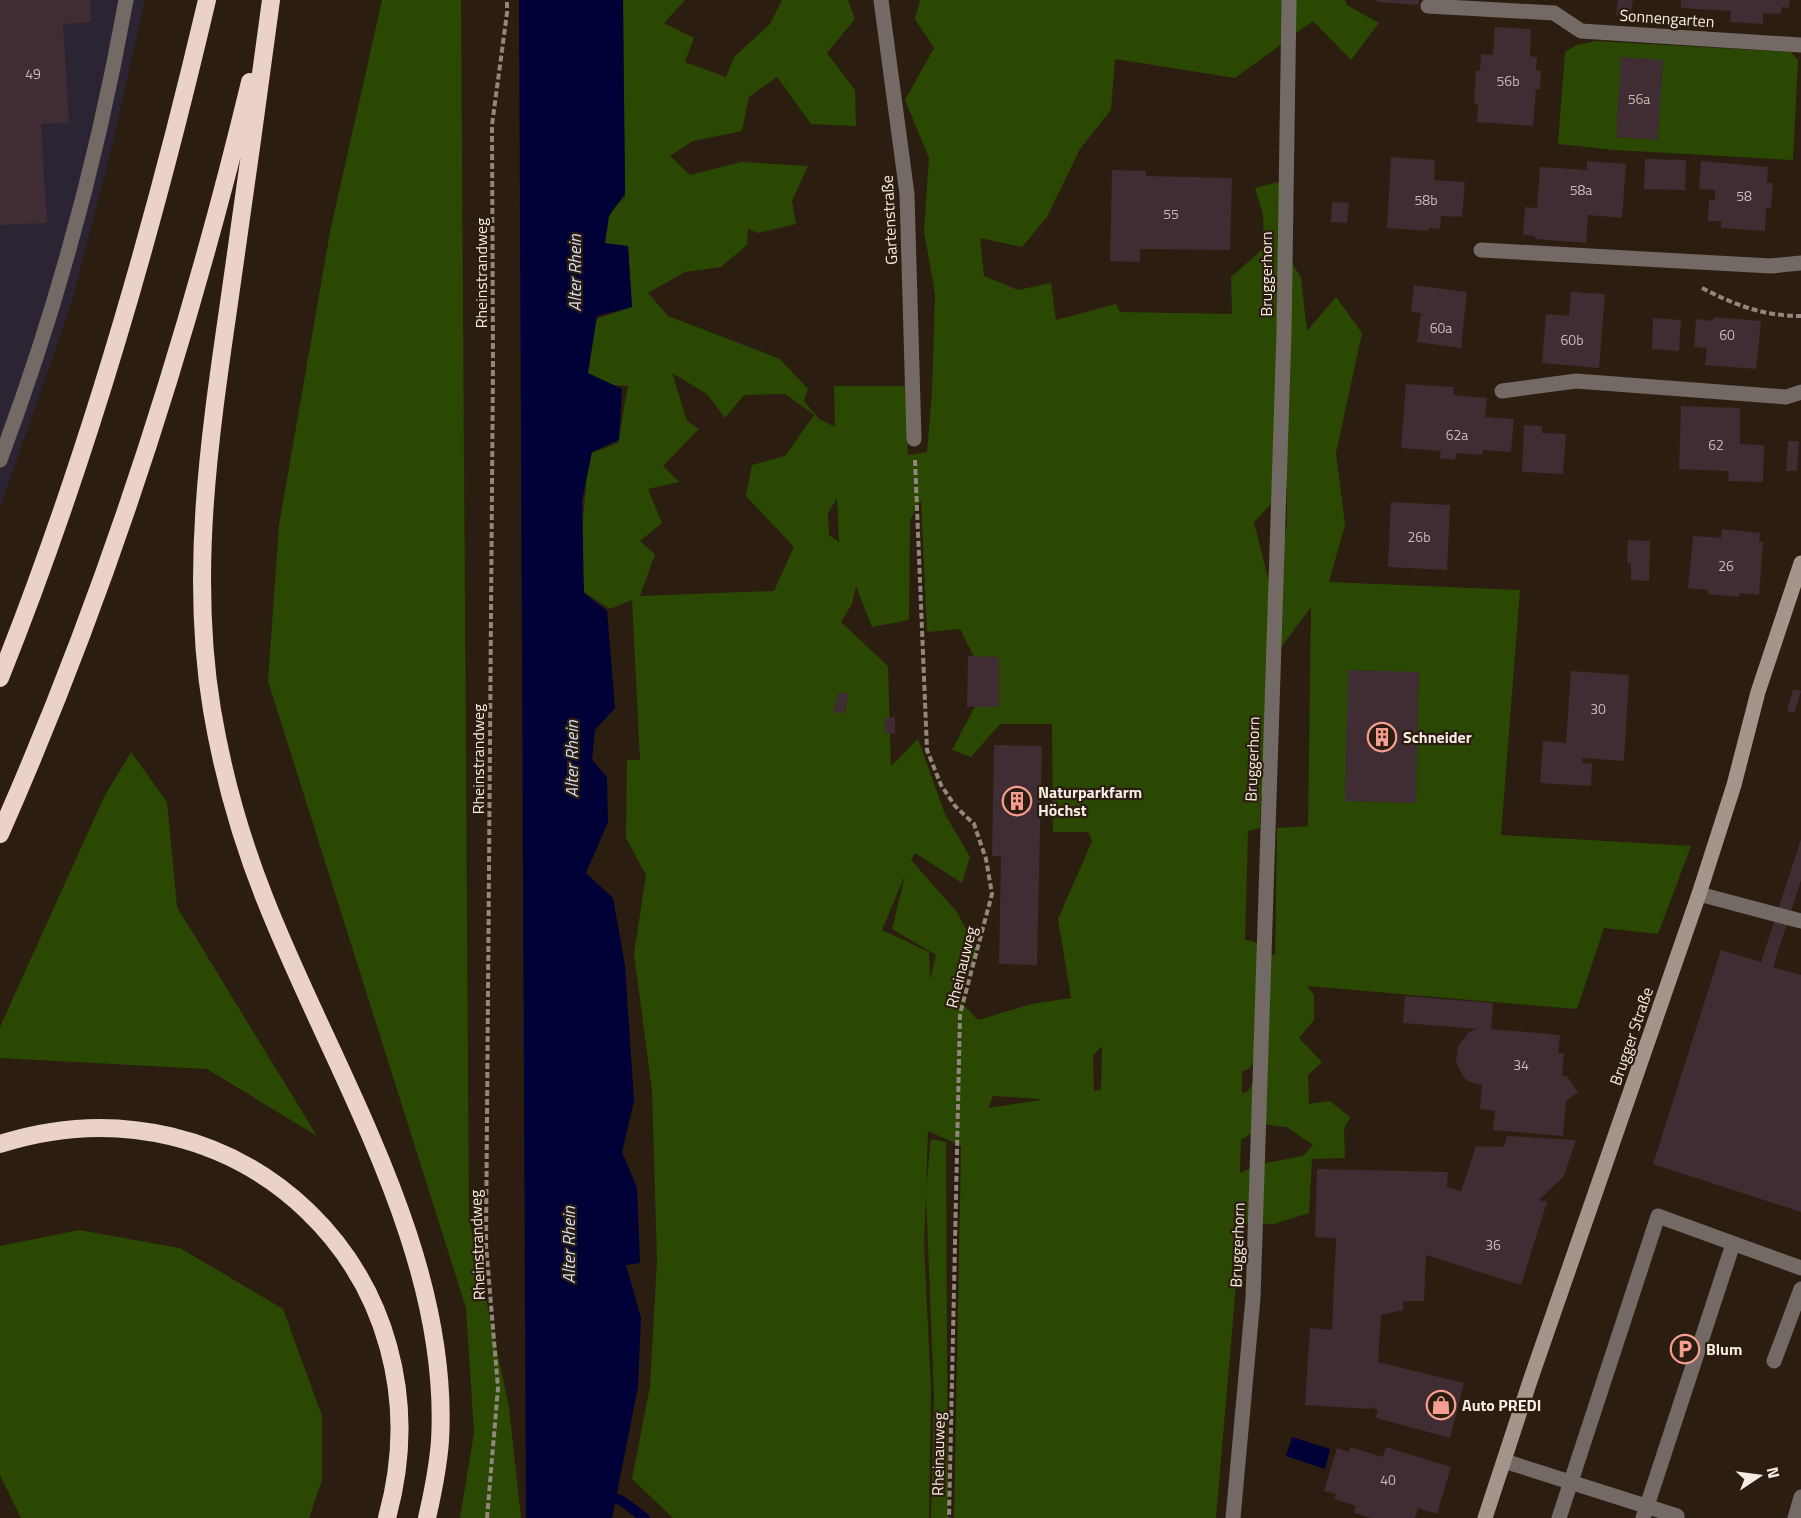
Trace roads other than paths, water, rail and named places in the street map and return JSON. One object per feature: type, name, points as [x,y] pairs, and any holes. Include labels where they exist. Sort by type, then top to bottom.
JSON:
[{"type":"highway","points":[[0,678],[56,530],[107,373],[174,137],[207,0]]},
{"type":"highway","points":[[0,834],[68,672],[155,422],[210,239],[270,0]]},
{"type":"highway","points":[[270,0],[211,427],[202,530],[206,668],[229,789],[253,866],[283,942],[380,1158],[406,1231],[425,1297],[439,1377],[440,1412],[437,1465],[427,1518]]},
{"type":"highway","points":[[0,1144],[46,1132],[89,1128],[134,1129],[163,1135],[194,1143],[240,1163],[277,1185],[315,1218],[337,1243],[370,1295],[382,1324],[390,1354],[397,1395],[399,1439],[396,1479],[387,1518]]},
{"type":"main road","name":"Brugger Straße","points":[[1485,1518],[1700,894],[1734,785],[1758,692],[1801,563]]},
{"type":"street","points":[[0,460],[22,401],[79,220],[111,82],[126,0]]},
{"type":"street","name":"Gartenstraße","points":[[881,0],[907,194],[914,439]]},
{"type":"street","name":"Bruggerhorn","points":[[1233,1518],[1253,1298],[1284,332],[1289,0]]},
{"type":"street","name":"Sonnengarten","points":[[1428,6],[1554,14],[1581,31],[1801,45]]},
{"type":"street","points":[[1481,250],[1772,266],[1801,263]]},
{"type":"street","points":[[1502,391],[1576,381],[1786,397],[1801,392]]},
{"type":"street","points":[[1700,894],[1801,921]]},
{"type":"street","points":[[1558,1518],[1658,1216],[1801,1268]]},
{"type":"street","points":[[1645,1512],[1733,1244]]},
{"type":"street","points":[[1774,1361],[1801,1289]]},
{"type":"street","points":[[1504,1461],[1570,1482],[1645,1512],[1677,1516]]},
{"type":"street","points":[[1795,1518],[1801,1497]]},
{"type":"water","name":"Alter Rhein","points":[[519,0],[623,0],[625,193],[609,216],[605,243],[628,246],[632,307],[597,316],[588,373],[622,389],[619,440],[592,452],[582,501],[584,593],[607,611],[615,708],[595,730],[592,760],[607,777],[608,822],[586,873],[613,898],[625,966],[634,1101],[622,1152],[637,1188],[640,1263],[626,1265],[641,1318],[638,1387],[612,1518],[526,1518]]},
{"type":"water","points":[[1292,1437],[1330,1449],[1325,1469],[1286,1456]]},
{"type":"waterway","points":[[603,1493],[622,1501],[645,1518]]},
{"type":"place","name":"Schneider","points":[[1382,737]]},
{"type":"place","name":"Naturparkfarm Höchst","points":[[1017,801]]},
{"type":"place","name":"Blum","points":[[1685,1349]]},
{"type":"place","name":"Auto PREDI","points":[[1441,1405]]}]
